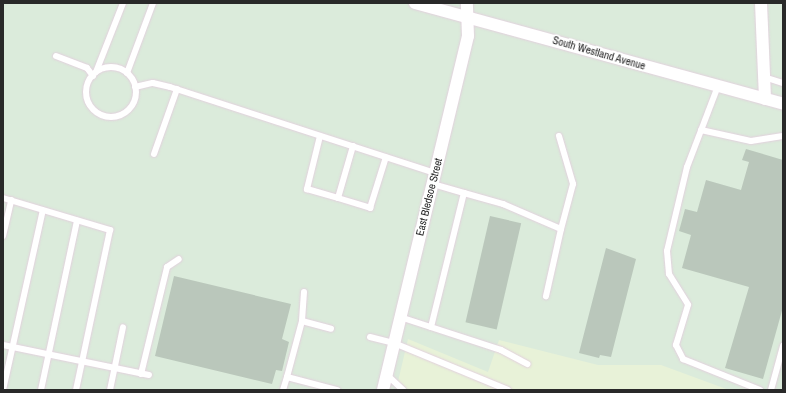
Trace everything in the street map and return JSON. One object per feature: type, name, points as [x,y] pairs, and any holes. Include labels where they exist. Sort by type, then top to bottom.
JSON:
[{"type":"street","name":"South Westland Avenue","points":[[415,3],[783,104]]},
{"type":"street","name":"East Bledsoe Street","points":[[383,390],[468,36],[469,17],[467,3]]},
{"type":"street","points":[[761,3],[765,99]]},
{"type":"lane","points":[[95,74],[112,67],[127,73],[136,87],[129,110],[106,117],[88,102],[87,86],[95,74],[123,3]]},
{"type":"lane","points":[[127,73],[152,3]]},
{"type":"lane","points":[[56,56],[87,68],[95,74]]},
{"type":"lane","points":[[764,78],[783,83]]},
{"type":"lane","points":[[136,87],[152,83],[177,89],[386,157],[464,193],[503,204],[561,229]]},
{"type":"lane","points":[[718,86],[687,167],[667,251],[669,274],[688,305],[676,345],[683,359],[760,390]]},
{"type":"lane","points":[[154,154],[177,89]]},
{"type":"lane","points":[[701,130],[751,141],[783,136]]},
{"type":"lane","points":[[320,136],[307,189],[370,208],[386,157]]},
{"type":"lane","points":[[546,296],[573,184],[559,136]]},
{"type":"lane","points":[[338,198],[353,146]]},
{"type":"lane","points":[[431,327],[464,193]]},
{"type":"lane","points":[[3,198],[110,230],[76,390]]},
{"type":"lane","points":[[3,236],[11,200]]},
{"type":"lane","points":[[3,390],[43,210]]},
{"type":"lane","points":[[41,390],[77,220]]},
{"type":"lane","points":[[141,374],[167,267],[179,259]]},
{"type":"lane","points":[[283,390],[302,321],[304,292]]},
{"type":"lane","points":[[400,317],[501,350],[527,364]]},
{"type":"lane","points":[[302,321],[331,329]]},
{"type":"lane","points":[[110,390],[123,327]]},
{"type":"lane","points":[[370,337],[394,343],[508,390]]},
{"type":"lane","points":[[3,345],[148,375]]},
{"type":"lane","points":[[771,390],[783,346]]},
{"type":"lane","points":[[386,374],[403,390]]},
{"type":"lane","points":[[287,377],[337,390]]},
{"type":"shaded area","points":[[408,339],[488,372],[499,340],[598,365],[661,365],[729,390],[396,390]]},
{"type":"building","points":[[746,149],[783,160],[783,307],[763,379],[725,368],[749,287],[682,268],[691,235],[679,231],[685,209],[697,212],[706,180],[741,190],[749,162],[742,160]]},
{"type":"building","points":[[490,216],[521,223],[497,329],[465,322]]},
{"type":"building","points":[[606,248],[636,259],[611,357],[600,355],[599,358],[579,353]]},
{"type":"building","points":[[174,276],[291,304],[282,339],[289,342],[282,371],[276,370],[272,384],[155,356]]}]
